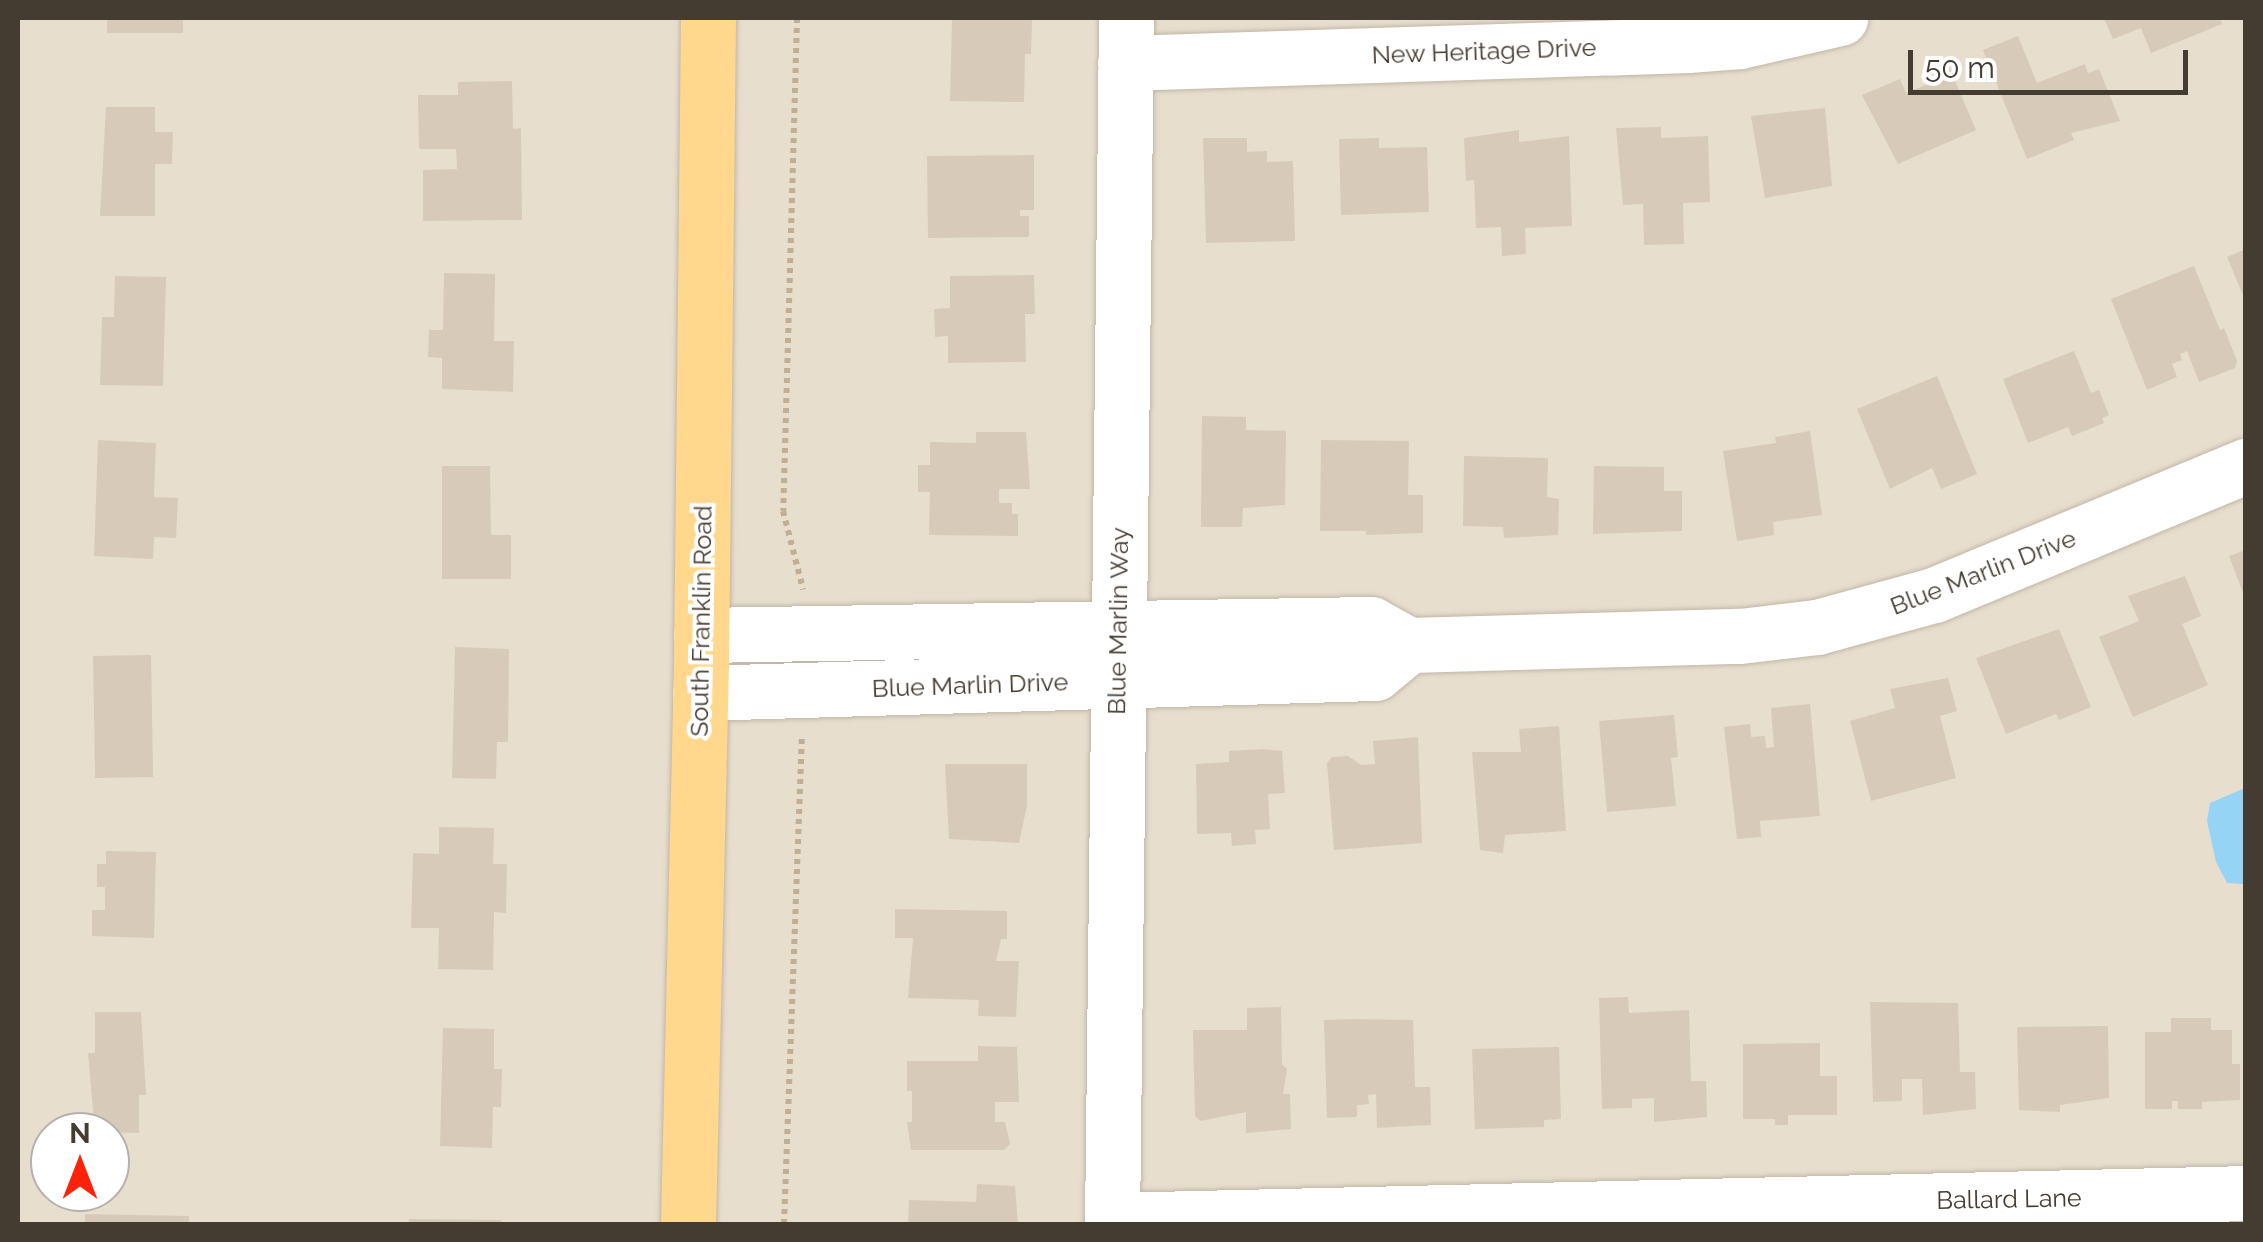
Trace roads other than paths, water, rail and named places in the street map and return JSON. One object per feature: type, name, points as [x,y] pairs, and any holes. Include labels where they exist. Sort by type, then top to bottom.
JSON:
[{"type":"main road","name":"South Franklin Road","points":[[688,1224],[701,636],[708,18]]},
{"type":"street","name":"New Heritage Drive","points":[[1126,40],[1688,45],[1740,40],[1840,18]]},
{"type":"street","name":"Blue Marlin Way","points":[[1112,1222],[1126,40]]},
{"type":"street","name":"Blue Marlin Drive","points":[[701,636],[1118,654],[1376,673],[1410,646],[1740,636],[1817,627],[1934,595],[2246,466]]},
{"type":"street","name":"Blue Marlin Drive","points":[[700,693],[1118,654]]},
{"type":"street","name":"Ballard Lane","points":[[1112,1222],[2246,1193]]},
{"type":"water","points":[[2245,788],[2245,884],[2227,883],[2216,862],[2207,821],[2210,803]]}]
